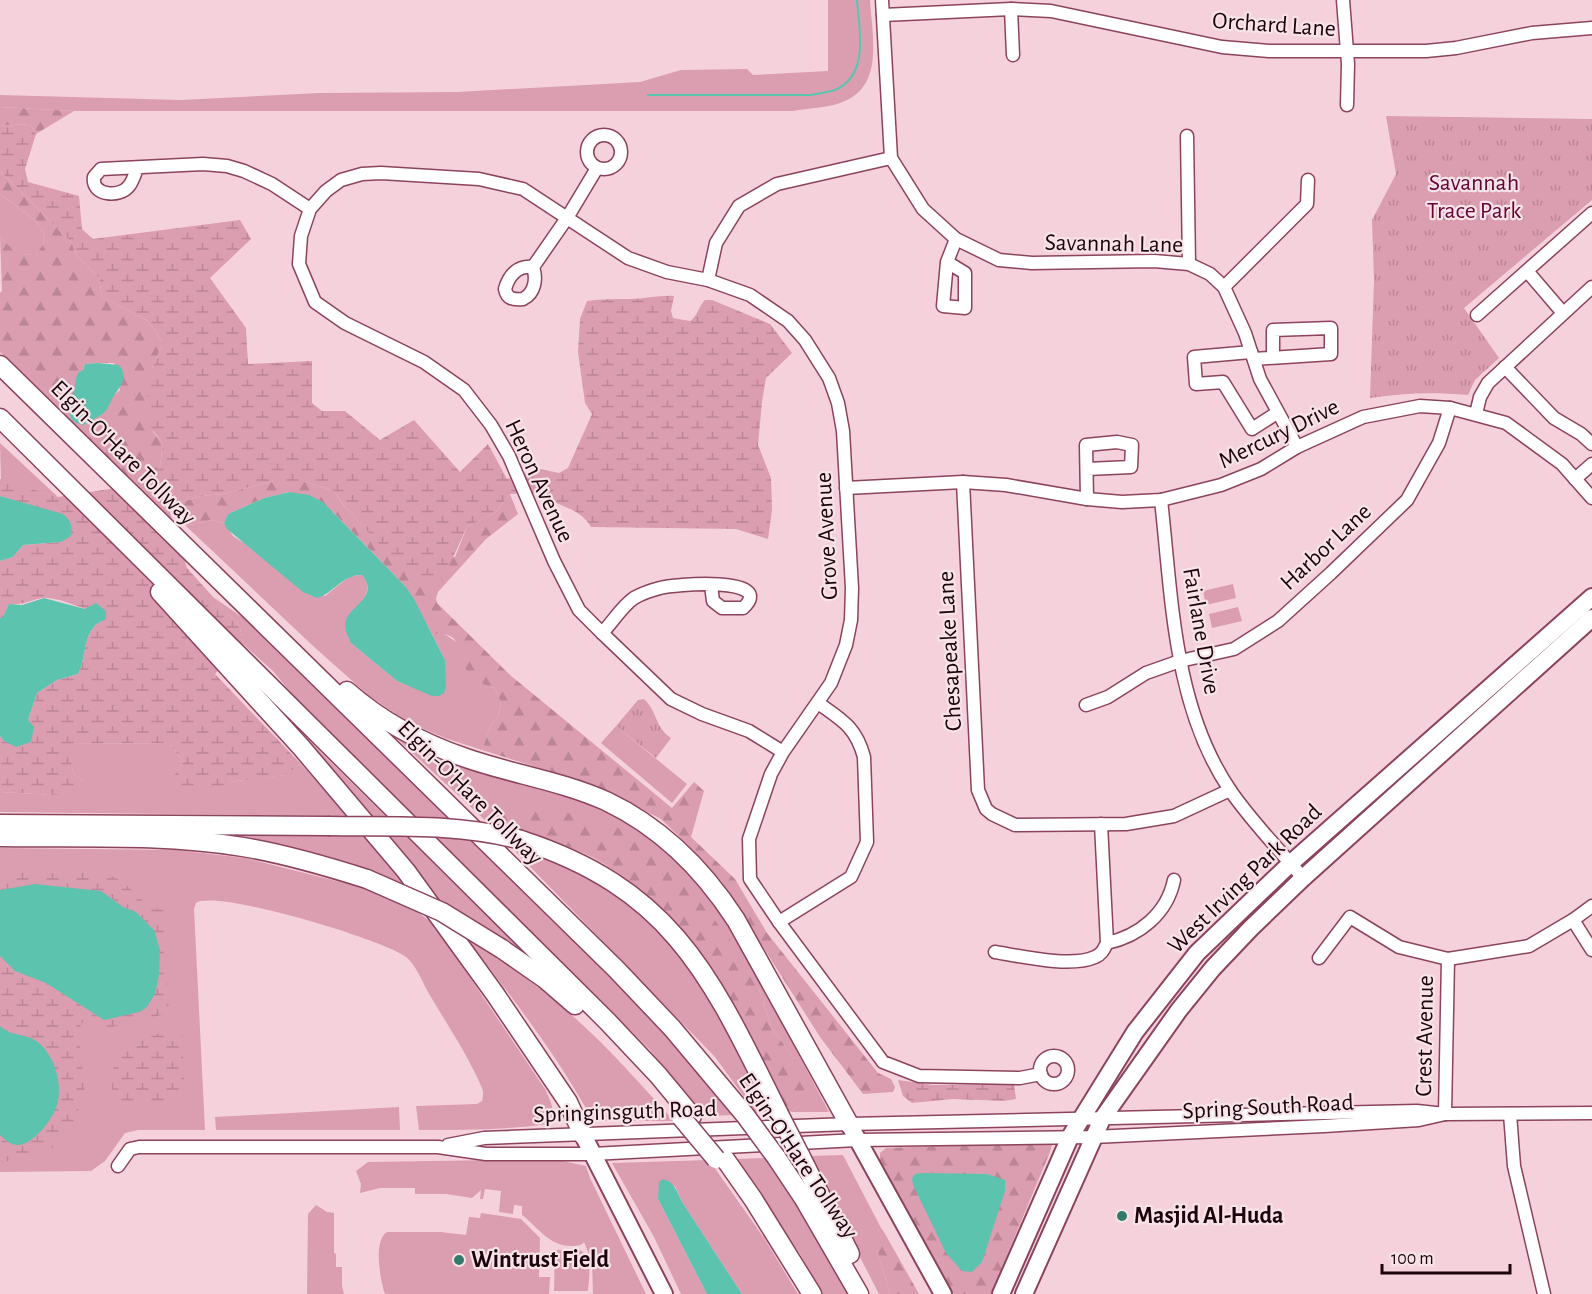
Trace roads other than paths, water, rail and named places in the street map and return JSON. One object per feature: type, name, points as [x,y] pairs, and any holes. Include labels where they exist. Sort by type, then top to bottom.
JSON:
[{"type":"highway","name":"Elgin-O'Hare Tollway","points":[[0,365],[639,993],[707,1068],[776,1157],[804,1199],[859,1294]]},
{"type":"highway","points":[[0,419],[10,438],[230,658],[608,1022],[658,1076],[687,1117],[753,1199],[812,1294]]},
{"type":"highway","points":[[224,585],[244,595],[340,685],[365,707],[386,721],[442,750],[574,789],[600,799],[631,815],[676,846],[720,896],[736,920],[853,1132]]},
{"type":"highway","points":[[230,658],[301,747],[406,871],[455,936],[568,1102],[583,1135]]},
{"type":"highway","points":[[0,824],[454,828],[521,840],[591,868],[633,896],[662,921],[688,950],[707,977],[730,1016],[868,1294]]},
{"type":"highway","points":[[0,837],[157,840],[240,847],[285,855],[367,879],[442,912],[502,949],[545,980],[621,1048],[687,1117]]},
{"type":"main road","name":"West Irving Park Road","points":[[1001,1294],[1080,1119],[1135,1032],[1197,953],[1291,863],[1592,597]]},
{"type":"main road","name":"West Irving Park Road","points":[[1024,1294],[1102,1119],[1179,1010],[1213,968],[1303,878],[1592,618]]},
{"type":"main road","points":[[853,1132],[943,1294]]},
{"type":"main road","points":[[583,1135],[664,1294]]},
{"type":"street","points":[[882,0],[891,158],[923,209],[956,239],[947,262]]},
{"type":"street","points":[[1343,0],[1347,51],[1347,105]]},
{"type":"street","points":[[1011,9],[1013,55]]},
{"type":"street","name":"Orchard Lane","points":[[883,15],[1011,9],[1051,11],[1241,50],[1441,50],[1532,33],[1592,28]]},
{"type":"street","points":[[1187,136],[1189,264]]},
{"type":"street","points":[[708,280],[716,243],[739,206],[777,184],[891,158]]},
{"type":"street","points":[[137,168],[203,164],[227,166],[272,184],[310,209]]},
{"type":"street","points":[[533,267],[567,218],[597,168]]},
{"type":"street","name":"Grove Avenue","points":[[310,209],[326,191],[341,180],[362,174],[381,173],[490,181],[523,189],[628,258],[667,272],[708,280],[750,295],[788,321],[813,351],[829,378],[840,413],[852,588],[851,620],[839,667],[771,774],[749,839],[750,879],[779,922],[883,1062],[919,1076],[1020,1078],[1041,1074]]},
{"type":"street","points":[[1297,447],[1260,379],[1224,287],[1307,204],[1308,180]]},
{"type":"street","name":"Heron Avenue","points":[[310,209],[301,236],[299,264],[315,302],[345,322],[424,362],[464,390],[491,425],[509,456],[554,561],[579,610],[671,699],[702,714],[749,731],[783,752]]},
{"type":"street","points":[[1477,315],[1592,213]]},
{"type":"street","name":"Savannah Lane","points":[[956,239],[999,260],[1032,263],[1154,261],[1189,264],[1210,274],[1224,287]]},
{"type":"street","points":[[1527,271],[1563,313]]},
{"type":"street","points":[[1476,414],[1480,397],[1488,383],[1590,291]]},
{"type":"street","points":[[1273,357],[1273,330],[1331,328],[1331,354],[1273,357],[1252,355],[1194,357],[1196,384],[1223,382],[1252,429],[1277,413]]},
{"type":"street","points":[[1505,367],[1554,418],[1581,434],[1592,444]]},
{"type":"street","name":"Mercury Drive","points":[[846,488],[963,482],[1006,485],[1087,499],[1122,502],[1161,500],[1221,485],[1262,469],[1297,447],[1363,417],[1420,406],[1450,408],[1506,423],[1562,464],[1592,498]]},
{"type":"street","name":"Harbor Lane","points":[[1086,705],[1108,697],[1146,673],[1180,661],[1234,649],[1278,621],[1407,500],[1439,443],[1450,408]]},
{"type":"street","points":[[1575,479],[1592,464]]},
{"type":"street","points":[[1087,469],[1087,499]]},
{"type":"street","name":"Chesapeake Lane","points":[[963,482],[978,790],[986,809],[1015,825],[1101,824]]},
{"type":"street","name":"Fairlane Drive","points":[[1161,500],[1180,661],[1200,735],[1230,790],[1303,878]]},
{"type":"street","points":[[602,633],[633,599],[661,587],[711,585]]},
{"type":"street","points":[[779,922],[851,877],[867,842],[864,757],[858,736],[847,724],[818,703]]},
{"type":"street","points":[[994,952],[1051,961],[1094,958],[1102,952],[1107,942],[1101,824],[1126,824],[1174,816],[1230,790]]},
{"type":"street","points":[[1107,942],[1122,939],[1144,928],[1160,911],[1171,893],[1174,880]]},
{"type":"street","points":[[1319,958],[1350,917],[1399,946],[1448,959],[1529,946],[1592,906]]},
{"type":"street","points":[[1573,920],[1592,950]]},
{"type":"street","name":"Crest Avenue","points":[[1445,1114],[1448,959]]},
{"type":"street","name":"Spring South Road","points":[[1102,1119],[1417,1111],[1445,1114],[1592,1113]]},
{"type":"street","name":"Spring South Road","points":[[1093,1137],[1395,1122],[1419,1120],[1445,1114]]},
{"type":"street","points":[[1510,1114],[1514,1166],[1544,1294]]},
{"type":"street","name":"Springinsguth Road","points":[[118,1166],[130,1149],[140,1147],[438,1147],[486,1154],[592,1154],[853,1132],[1102,1119]]},
{"type":"street","name":"Springinsguth Road","points":[[438,1147],[484,1138],[583,1135],[853,1132],[1093,1137]]},
{"type":"waterway","points":[[648,95],[811,95],[835,90],[846,83],[858,63],[860,37],[857,0]]},
{"type":"place","name":"Masjid Al-Huda","points":[[1122,1216]]},
{"type":"place","name":"Wintrust Field","points":[[459,1260]]},
{"type":"park label","name":"Savannah Trace Park","points":[[1474,197]]}]
